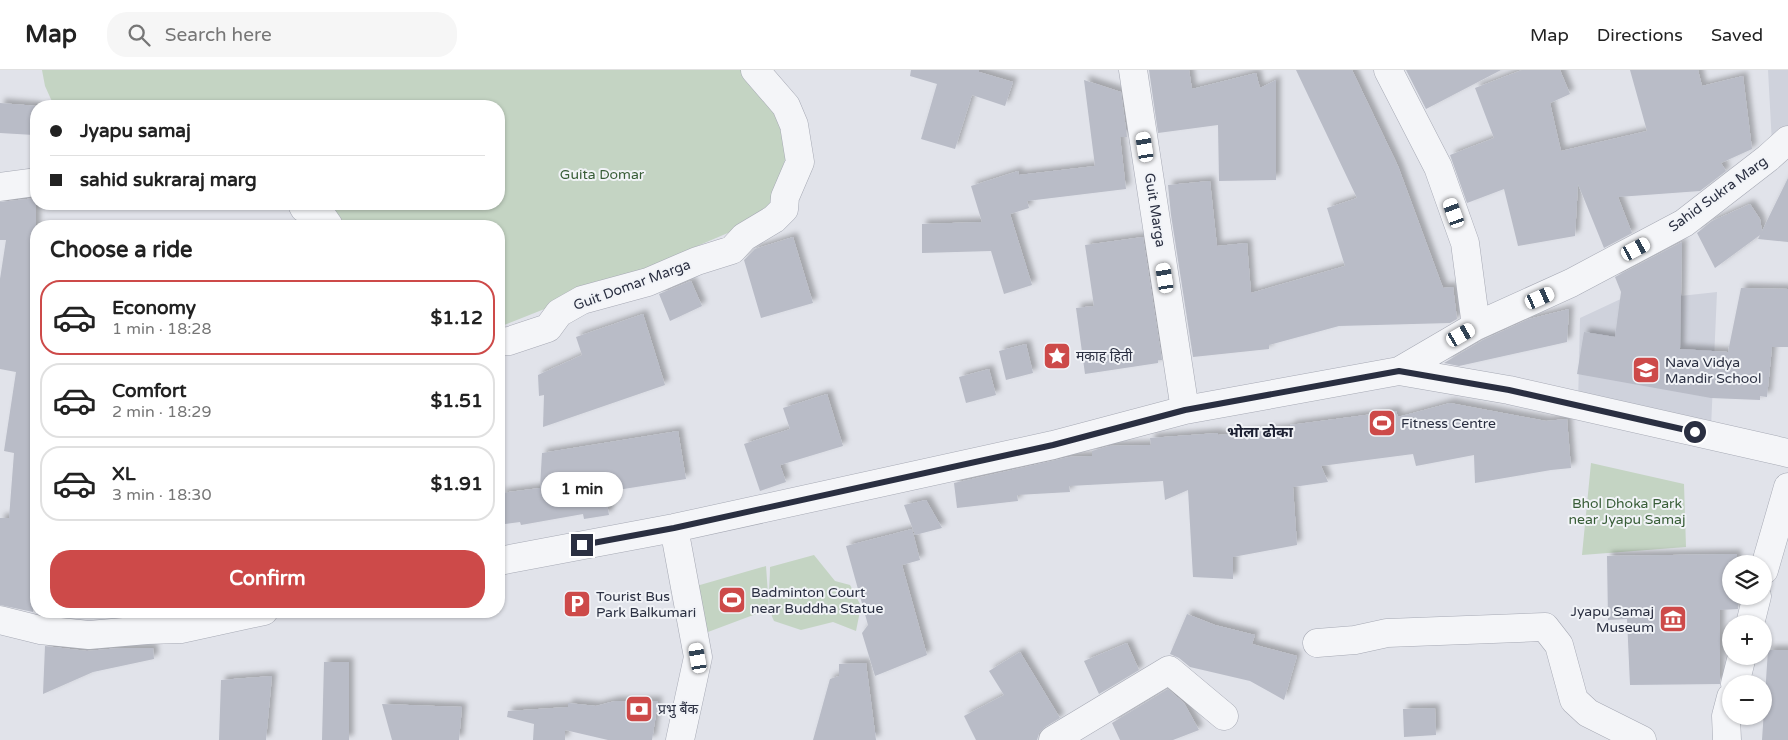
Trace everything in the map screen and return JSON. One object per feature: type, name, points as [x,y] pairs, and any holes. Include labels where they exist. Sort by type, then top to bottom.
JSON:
[{"type":"street","name":"Guit Domar Marga","points":[[505,341],[548,328],[559,313],[582,300],[648,282],[697,261],[732,250],[754,231],[774,220],[784,209],[786,197],[800,162],[794,125],[786,106],[755,70]]},
{"type":"street","points":[[1388,70],[1438,167],[1465,243],[1476,326]]},
{"type":"street","name":"Guit Marga","points":[[1130,71],[1185,410]]},
{"type":"street","name":"Sahid Sukra Marg","points":[[505,560],[674,528],[1053,445],[1185,410],[1399,371],[1476,326],[1572,283],[1684,223],[1768,158],[1788,140]]},
{"type":"street","points":[[0,187],[30,183]]},
{"type":"street","points":[[310,210],[320,213],[325,220]]},
{"type":"street","points":[[1399,371],[1509,390],[1788,453]]},
{"type":"street","points":[[1768,555],[1788,487]]},
{"type":"street","points":[[674,528],[698,658],[680,740]]},
{"type":"street","points":[[0,620],[40,630],[89,635],[181,629],[232,618]]},
{"type":"street","points":[[1317,643],[1355,640],[1387,633],[1545,627],[1558,644],[1574,700],[1588,713],[1642,740]]},
{"type":"street","points":[[1053,740],[1169,670],[1224,716]]},
{"type":"street","points":[[1726,725],[1727,740]]},
{"type":"shaded area","points":[[1768,70],[1788,70],[1788,128],[1772,144]]},
{"type":"shaded area","name":"Nava Vidya Mandir School","points":[[1717,292],[1711,428],[1578,404],[1580,318],[1625,297],[1662,298]]},
{"type":"green space","name":"Guita Domar","points":[[42,70],[756,70],[791,143],[765,217],[625,277],[505,325],[505,220],[339,220],[332,210],[505,210],[505,100],[51,100],[45,86]]},
{"type":"green space","name":"Bhol Dhoka Park near Jyapu Samaj","points":[[1591,463],[1684,484],[1686,547],[1582,555]]},
{"type":"green space","points":[[814,555],[835,581],[850,585],[861,606],[856,631],[833,622],[801,630],[774,621],[769,601],[770,567]]},
{"type":"green space","name":"Badminton Court near Buddha Statue","points":[[766,566],[769,609],[700,635],[693,587]]},
{"type":"building","points":[[911,70],[979,70],[979,72],[1013,82],[1005,106],[972,95],[955,149],[921,139],[937,84],[910,76]]},
{"type":"building","points":[[1149,70],[1189,70],[1192,89],[1256,73],[1260,88],[1276,80],[1276,180],[1219,181],[1218,125],[1158,133]]},
{"type":"building","points":[[1296,70],[1352,70],[1398,166],[1443,288],[1453,287],[1457,319],[1450,323],[1339,326],[1269,345],[1269,349],[1193,357],[1168,185],[1210,181],[1217,246],[1247,243],[1251,293],[1345,266],[1327,208],[1357,198]]},
{"type":"building","points":[[1406,70],[1501,70],[1426,109]]},
{"type":"building","points":[[1522,70],[1560,70],[1570,94],[1550,103],[1561,151],[1647,131],[1630,70],[1698,70],[1702,86],[1743,76],[1752,149],[1721,163],[1726,171],[1700,191],[1618,197],[1632,233],[1604,248],[1578,184],[1575,236],[1518,246],[1504,189],[1467,203],[1450,155],[1494,138],[1475,88]]},
{"type":"building","points":[[1084,80],[1121,92],[1127,137],[1120,137],[1126,189],[1027,201],[1029,208],[1010,214],[1032,285],[1004,294],[991,251],[922,253],[922,224],[982,222],[971,186],[1018,171],[1019,175],[1095,166]]},
{"type":"building","points":[[0,103],[30,105],[30,135],[0,133]]},
{"type":"building","points":[[1788,178],[1788,242],[1758,239],[1760,235],[1715,268],[1697,233],[1712,221],[1750,204],[1760,219],[1762,231]]},
{"type":"building","points":[[30,199],[30,210],[36,210],[36,220],[30,220],[30,611],[0,605],[0,518],[9,518],[14,453],[4,451],[16,372],[0,369],[0,279],[6,240],[0,240],[0,202]]},
{"type":"building","points":[[793,237],[813,303],[761,318],[744,260],[755,249]]},
{"type":"building","points":[[1143,237],[1162,360],[1158,360],[1158,363],[1085,374],[1076,308],[1094,306],[1085,245]]},
{"type":"building","points":[[1682,242],[1680,349],[1728,352],[1741,288],[1788,289],[1788,347],[1772,347],[1767,397],[1760,396],[1760,400],[1711,398],[1577,374],[1584,332],[1615,337],[1621,292],[1615,277]]},
{"type":"building","points":[[691,281],[702,306],[670,321],[659,294]]},
{"type":"building","points":[[1569,309],[1567,342],[1459,366],[1444,363],[1483,340],[1529,319]]},
{"type":"building","points":[[643,314],[665,385],[543,427],[544,395],[539,396],[538,375],[582,355],[576,337]]},
{"type":"building","points":[[1026,344],[1033,373],[1006,380],[999,351]]},
{"type":"building","points":[[989,369],[996,395],[966,403],[959,377]]},
{"type":"building","points":[[827,394],[843,446],[780,465],[786,482],[760,491],[744,444],[790,429],[783,408]]},
{"type":"building","points":[[1450,403],[1546,421],[1567,419],[1571,468],[1475,483],[1474,455],[1416,466],[1413,454],[1321,466],[1328,482],[1293,487],[1297,545],[1233,557],[1233,579],[1193,577],[1188,490],[1165,500],[1163,481],[1069,486],[1070,492],[1017,495],[1018,501],[957,508],[954,483],[1069,457],[1092,456],[1092,451],[1109,446],[1151,445],[1150,438],[1218,433],[1218,435],[1290,428],[1290,425],[1396,411],[1398,417]]},
{"type":"building","points":[[678,431],[686,479],[605,492],[609,515],[584,519],[583,514],[521,525],[520,522],[505,524],[505,492],[540,488],[542,453]]},
{"type":"building","points":[[926,500],[942,528],[915,535],[904,505]]},
{"type":"building","points":[[912,529],[920,560],[902,565],[927,655],[875,676],[862,633],[868,625],[846,546]]},
{"type":"building","name":"Jyapu Samaj Museum","points":[[1737,554],[1722,555],[1722,605],[1738,605],[1738,609],[1720,610],[1720,684],[1630,685],[1627,619],[1608,620],[1607,556]]},
{"type":"building","points":[[1187,614],[1215,625],[1255,635],[1252,644],[1297,656],[1284,700],[1250,681],[1190,667],[1179,658],[1170,654]]},
{"type":"building","points":[[1127,643],[1139,670],[1099,694],[1084,661]]},
{"type":"building","points":[[45,646],[87,651],[153,648],[154,659],[93,672],[43,694]]},
{"type":"building","points":[[1772,650],[1788,650],[1788,740],[1762,740],[1763,725],[1772,725],[1772,675],[1766,675],[1767,665],[1772,665]]},
{"type":"building","points":[[1020,652],[1060,718],[1045,727],[1039,733],[1037,740],[976,740],[964,716],[1004,695],[989,671]]},
{"type":"building","points":[[324,662],[349,662],[349,740],[322,740]]},
{"type":"building","points":[[866,663],[876,740],[813,740],[830,679],[839,676],[839,664]]},
{"type":"building","points":[[272,676],[266,740],[219,740],[221,680]]},
{"type":"building","points":[[1168,689],[1184,703],[1199,730],[1173,740],[1120,740],[1112,723]]},
{"type":"building","points":[[615,701],[658,701],[652,740],[608,740],[565,730],[565,740],[533,740],[534,724],[507,717],[508,711],[568,707],[568,703],[596,706]]},
{"type":"building","points":[[382,704],[462,707],[459,740],[392,740]]},
{"type":"building","points":[[1435,708],[1436,735],[1404,737],[1403,709]]},
{"type":"place","name":"मकाह हिती","points":[[1057,356]]},
{"type":"place","name":"Nava Vidya Mandir School","points":[[1646,370]]},
{"type":"place","name":"Fitness Centre","points":[[1382,423]]},
{"type":"place","name":"Badminton Court near Buddha Statue","points":[[732,600]]},
{"type":"place","name":"Tourist Bus Park Balkumari","points":[[577,604]]},
{"type":"place","name":"Jyapu Samaj Museum","points":[[1673,619]]},
{"type":"place","name":"प्रभु बैंक","points":[[639,709]]},
{"type":"district","name":"भोला ढोका","points":[[1260,432]]},
{"type":"route","points":[[582,545],[674,528],[1053,445],[1185,410],[1399,371],[1509,390],[1695,432]]}]
